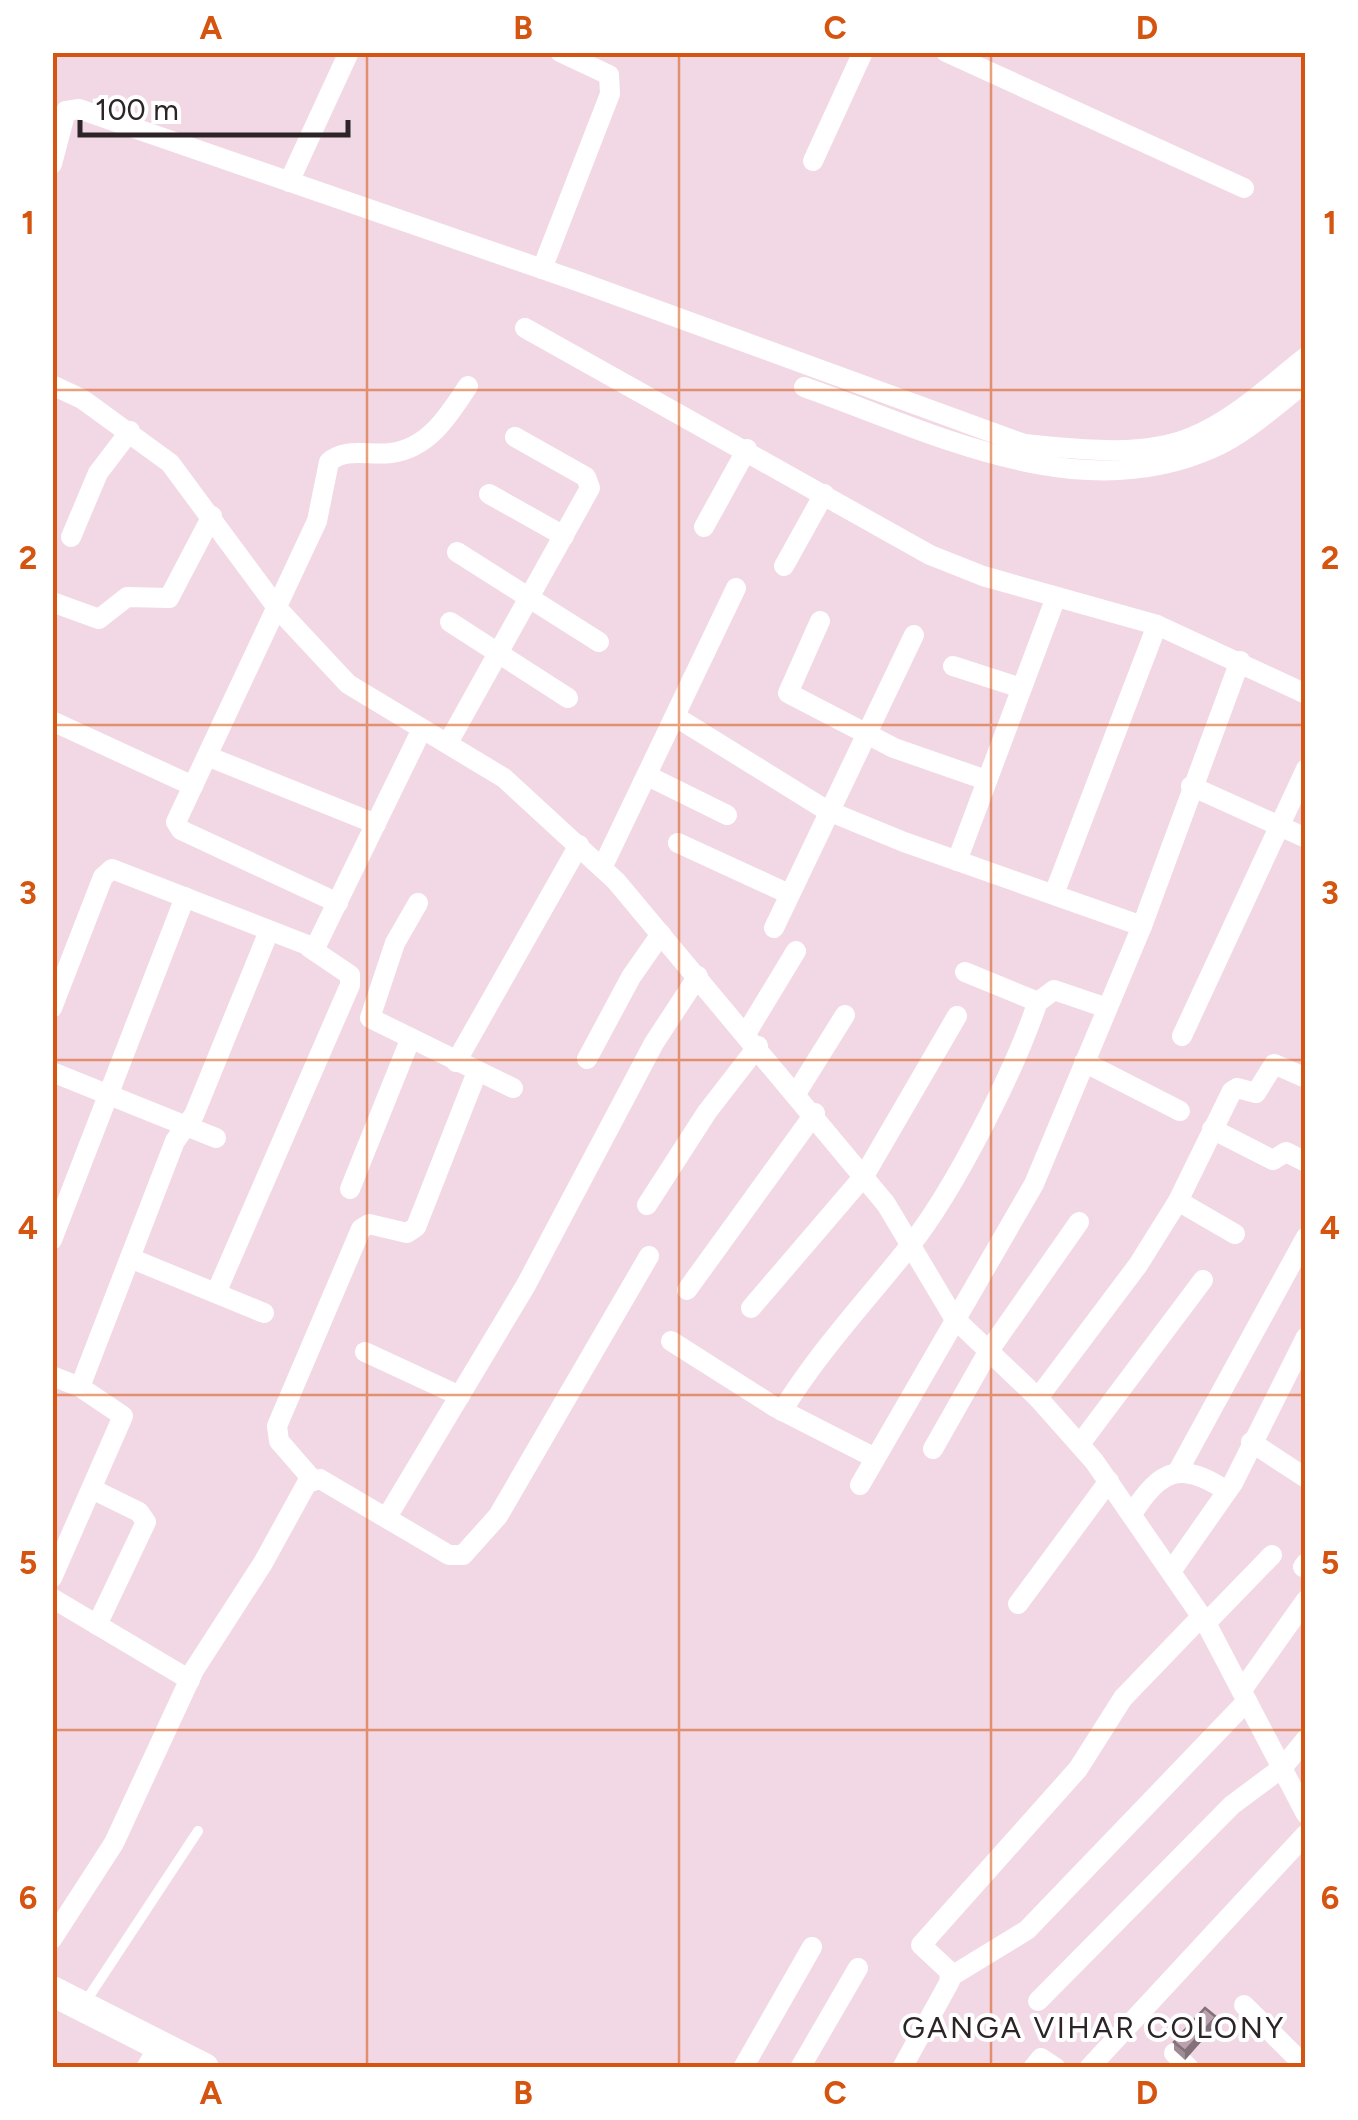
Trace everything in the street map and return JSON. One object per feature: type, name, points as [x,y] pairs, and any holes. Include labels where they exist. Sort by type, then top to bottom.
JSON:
[{"type":"street","points":[[288,182],[350,52]]},
{"type":"street","points":[[542,268],[611,83],[600,69],[560,52]]},
{"type":"street","points":[[812,160],[862,52]]},
{"type":"street","points":[[946,52],[1244,188]]},
{"type":"street","points":[[52,164],[68,108],[78,108],[542,268],[1024,444],[1098,449],[1189,438],[1221,421],[1306,357]]},
{"type":"street","points":[[525,328],[930,555],[983,576],[1157,625],[1306,694]]},
{"type":"street","points":[[804,387],[1032,464],[1128,473],[1173,464],[1217,447],[1306,382]]},
{"type":"street","points":[[52,385],[130,431],[170,463],[278,609],[348,684],[504,778],[578,844],[662,934],[864,1176],[912,1244],[954,1318],[1038,1398],[1108,1481],[1204,1619],[1306,1814]]},
{"type":"street","points":[[338,903],[177,828],[192,786],[322,508],[329,462],[348,453],[391,454],[409,448],[445,420],[468,386]]},
{"type":"street","points":[[71,537],[98,473],[130,431]]},
{"type":"street","points":[[448,743],[564,536],[590,481],[515,438]]},
{"type":"street","points":[[704,526],[747,449]]},
{"type":"street","points":[[488,494],[564,536]]},
{"type":"street","points":[[784,566],[824,494]]},
{"type":"street","points":[[52,602],[99,618],[127,597],[169,598],[212,516]]},
{"type":"street","points":[[457,552],[530,594],[599,642]]},
{"type":"street","points":[[602,868],[736,588]]},
{"type":"street","points":[[957,861],[1056,596]]},
{"type":"street","points":[[820,621],[788,693],[894,748],[986,780]]},
{"type":"street","points":[[450,622],[568,698]]},
{"type":"street","points":[[1054,894],[1157,625]]},
{"type":"street","points":[[774,928],[826,810],[914,635]]},
{"type":"street","points":[[860,1485],[1034,1184],[1142,926],[1240,661]]},
{"type":"street","points":[[953,666],[1021,688]]},
{"type":"street","points":[[676,717],[826,810],[1142,926]]},
{"type":"street","points":[[52,721],[192,786]]},
{"type":"street","points":[[310,948],[318,945],[422,728]]},
{"type":"street","points":[[207,756],[376,824]]},
{"type":"street","points":[[1182,1036],[1306,769]]},
{"type":"street","points":[[648,776],[727,815]]},
{"type":"street","points":[[1191,786],[1306,838]]},
{"type":"street","points":[[678,843],[788,894]]},
{"type":"street","points":[[456,1062],[578,844]]},
{"type":"street","points":[[52,1008],[106,871],[118,870],[310,948],[347,972],[350,985],[216,1293]]},
{"type":"street","points":[[52,1240],[186,897]]},
{"type":"street","points":[[418,903],[396,944],[369,1014],[373,1022],[513,1088]]},
{"type":"street","points":[[80,1388],[175,1140],[185,1126],[269,931]]},
{"type":"street","points":[[586,1059],[631,977],[662,934]]},
{"type":"street","points":[[647,1205],[753,1039],[796,951]]},
{"type":"street","points":[[966,972],[1038,1001]]},
{"type":"street","points":[[387,1517],[526,1285],[654,1043],[698,976]]},
{"type":"street","points":[[782,1411],[853,1312],[912,1244],[987,1113],[1038,1001],[1054,990],[1107,1008]]},
{"type":"street","points":[[797,1092],[845,1016]]},
{"type":"street","points":[[752,1308],[864,1176],[957,1016]]},
{"type":"street","points":[[350,1189],[410,1040]]},
{"type":"street","points":[[1084,1062],[1180,1111]]},
{"type":"street","points":[[1038,1398],[1120,1290],[1178,1201],[1232,1091],[1256,1094],[1272,1064],[1306,1078]]},
{"type":"street","points":[[52,1072],[216,1138]]},
{"type":"street","points":[[477,1072],[416,1227],[407,1233],[369,1224],[361,1230],[278,1426],[280,1442],[312,1479],[387,1517],[449,1555],[456,1557],[469,1550],[498,1516],[561,1414],[649,1256]]},
{"type":"street","points":[[687,1290],[814,1113]]},
{"type":"street","points":[[1212,1129],[1273,1160],[1286,1152],[1306,1162]]},
{"type":"street","points":[[1178,1201],[1235,1234]]},
{"type":"street","points":[[933,1449],[988,1352],[1079,1222]]},
{"type":"street","points":[[1132,1514],[1150,1487],[1178,1471],[1306,1237]]},
{"type":"street","points":[[130,1258],[264,1313]]},
{"type":"street","points":[[1080,1444],[1204,1280]]},
{"type":"street","points":[[1172,1570],[1227,1491],[1306,1337]]},
{"type":"street","points":[[671,1340],[782,1411],[875,1458]]},
{"type":"street","points":[[364,1352],[460,1396]]},
{"type":"street","points":[[52,1376],[123,1414],[52,1578]]},
{"type":"street","points":[[1251,1442],[1306,1478]]},
{"type":"street","points":[[1178,1471],[1200,1475],[1227,1491]]},
{"type":"street","points":[[52,1939],[114,1843],[190,1680],[312,1479]]},
{"type":"street","points":[[1018,1604],[1108,1481]]},
{"type":"street","points":[[92,1490],[139,1512],[146,1522],[97,1624]]},
{"type":"street","points":[[950,1976],[921,1945],[1078,1769],[1123,1698],[1272,1555]]},
{"type":"street","points":[[52,1598],[190,1680]]},
{"type":"street","points":[[902,2068],[950,1976],[1027,1930],[1244,1696],[1306,1600]]},
{"type":"street","points":[[1038,2001],[1232,1804],[1283,1767],[1306,1738]]},
{"type":"street","points":[[1089,2068],[1306,1834]]},
{"type":"street","points":[[743,2068],[812,1947]]},
{"type":"street","points":[[800,2068],[858,1968]]},
{"type":"street","points":[[52,1991],[84,2004],[153,2056],[204,2068]]},
{"type":"street","points":[[1244,2005],[1306,2067]]},
{"type":"street","points":[[1032,2068],[1041,2058],[1056,2068]]},
{"type":"lane","points":[[84,2004],[198,1831]]},
{"type":"building","points":[[1205,2008],[1216,2017],[1185,2051],[1174,2042]]},
{"type":"district","name":"GANGA VIHAR COLONY","points":[[1094,2028]]}]
